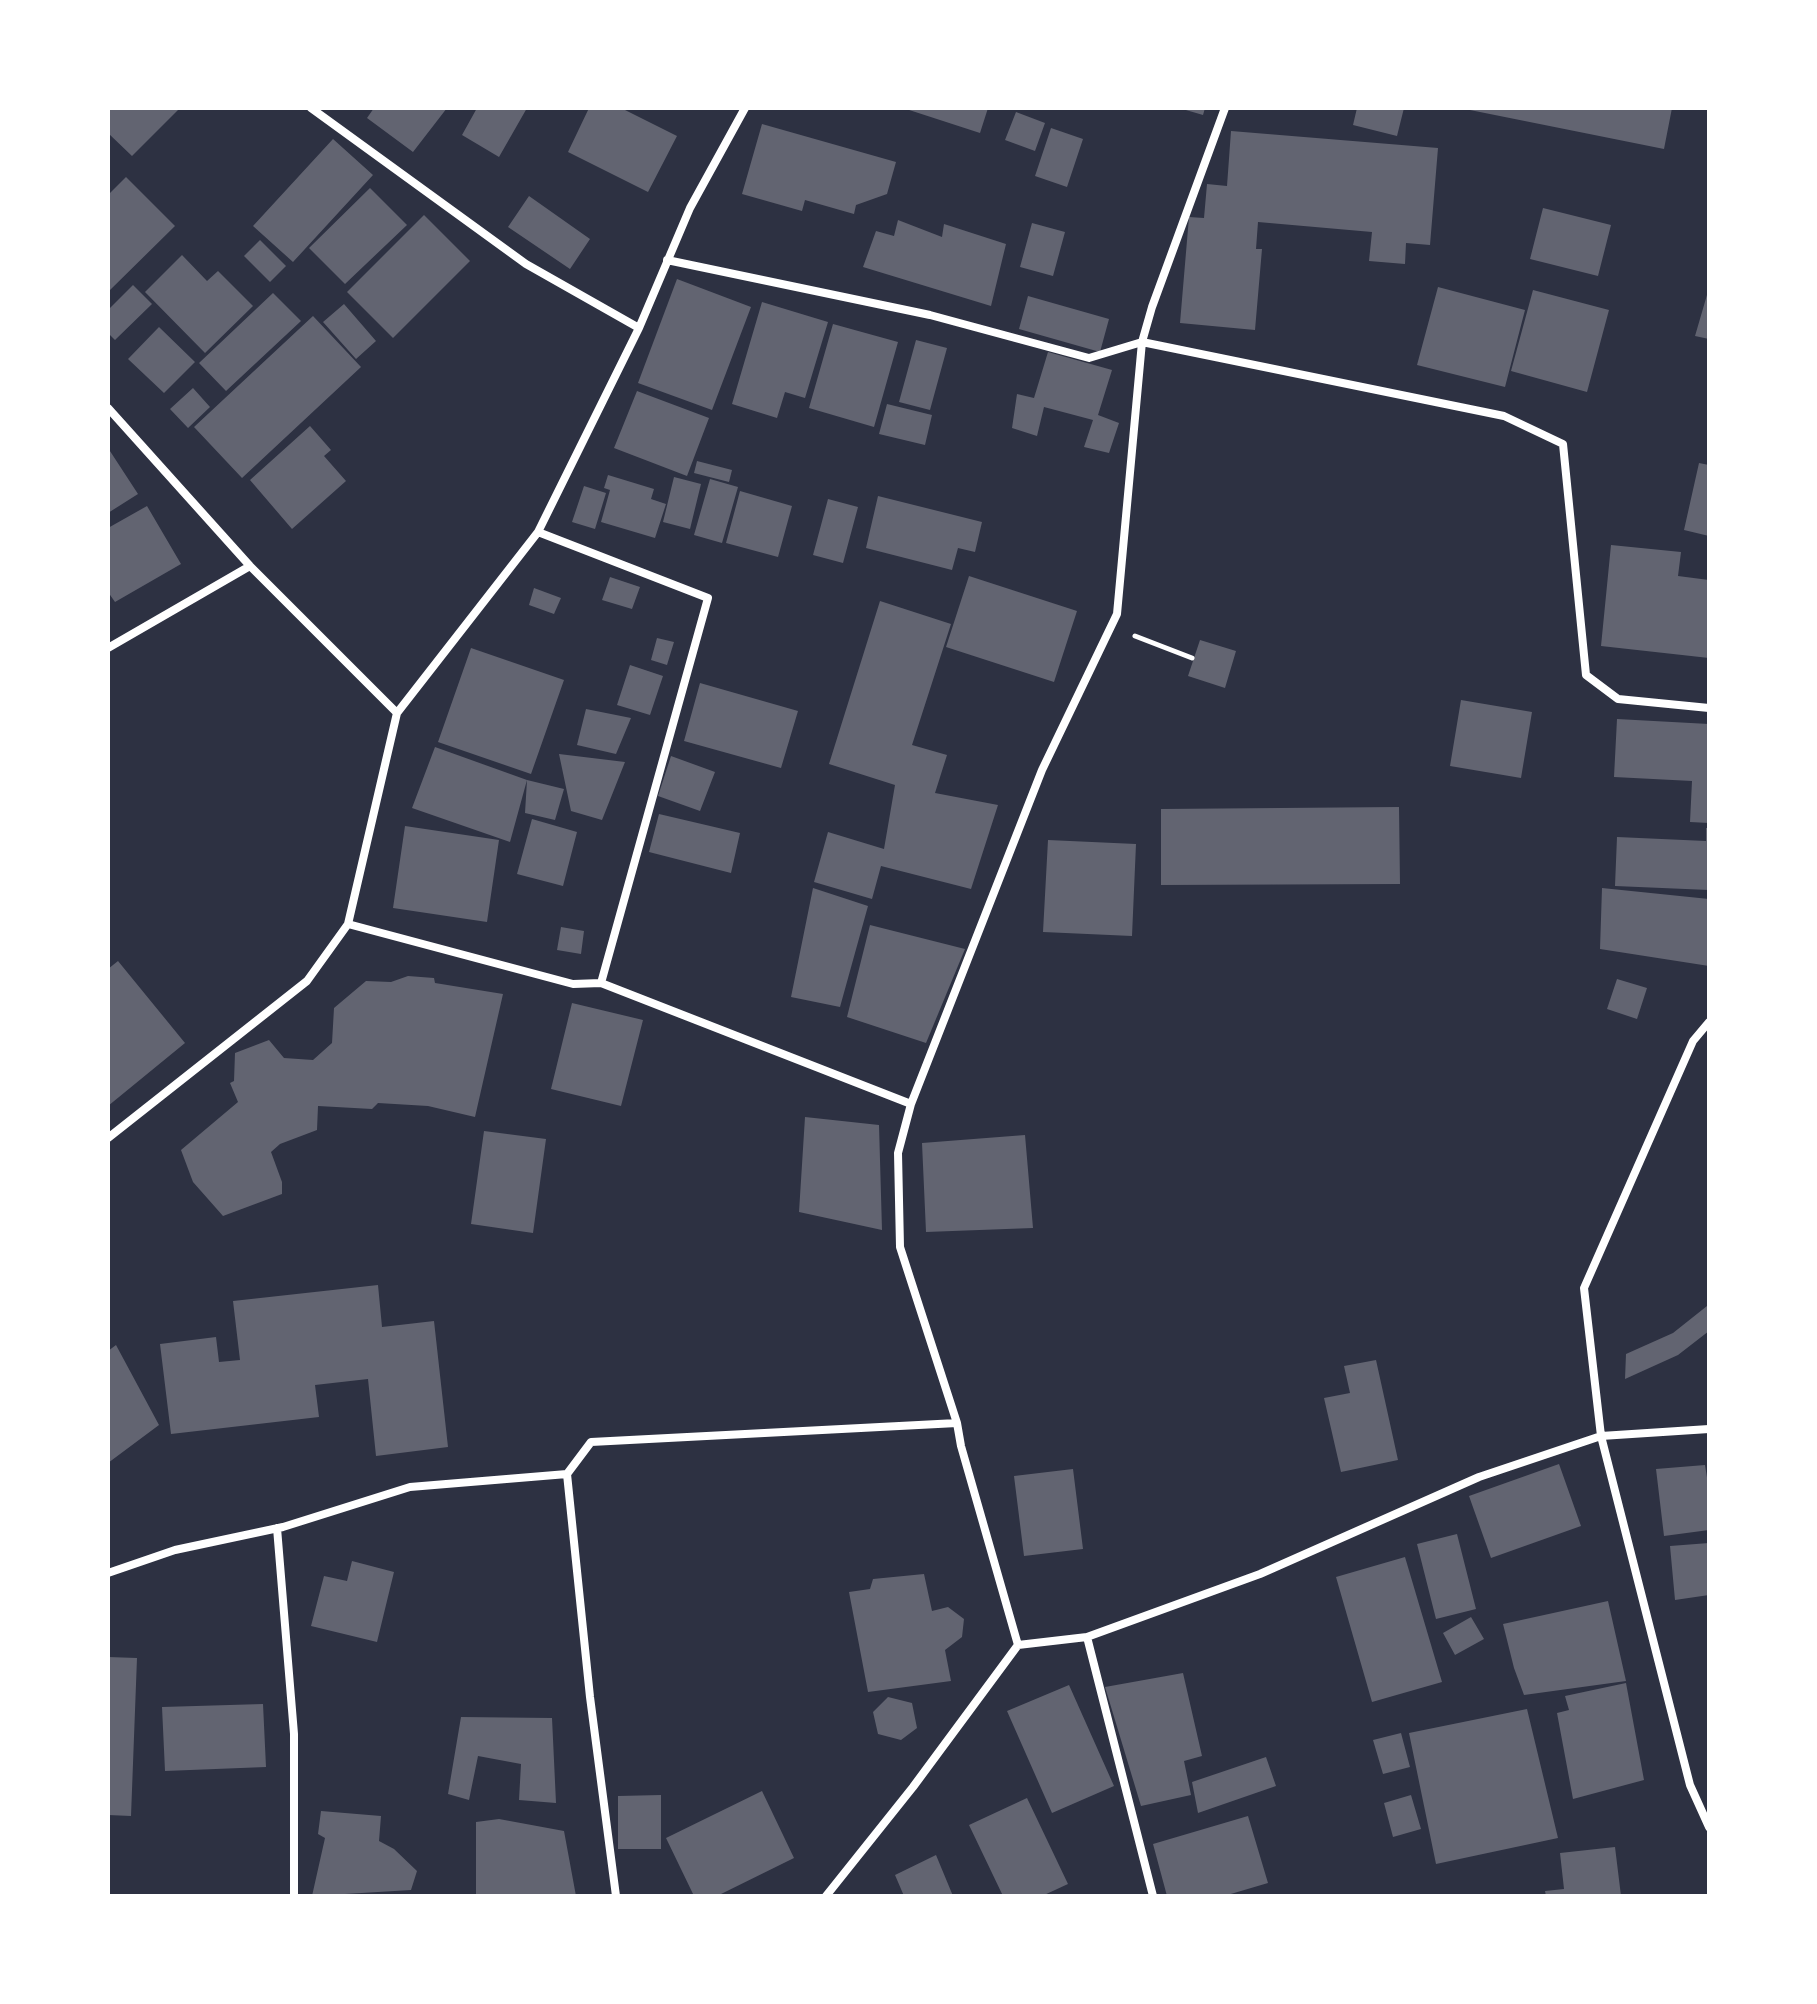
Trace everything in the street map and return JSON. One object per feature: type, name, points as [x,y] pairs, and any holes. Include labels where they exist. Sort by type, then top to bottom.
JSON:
[{"type":"street","points":[[311,108],[526,264],[639,328]]},
{"type":"street","points":[[108,1138],[307,981],[348,924],[397,713],[538,532],[639,328],[690,208],[745,108]]},
{"type":"street","points":[[1018,1645],[957,1423],[900,1247],[898,1153],[911,1104],[1042,770],[1117,614],[1142,342],[1225,108]]},
{"type":"street","points":[[667,260],[930,315],[1089,358],[1142,342],[1504,416],[1563,444],[1586,675],[1618,699],[1709,708]]},
{"type":"street","points":[[108,408],[250,566],[397,713]]},
{"type":"street","points":[[538,532],[708,598],[601,983]]},
{"type":"street","points":[[108,648],[250,566]]},
{"type":"street","points":[[348,924],[573,984],[601,983],[911,1104]]},
{"type":"street","points":[[1709,1022],[1693,1041],[1584,1288],[1601,1436],[1690,1785],[1709,1827]]},
{"type":"street","points":[[616,1896],[590,1697],[567,1474],[591,1442],[957,1423]]},
{"type":"street","points":[[826,1896],[913,1787],[1018,1645],[1087,1637],[1260,1574],[1479,1477],[1601,1436],[1709,1429]]},
{"type":"street","points":[[108,1573],[175,1550],[277,1528],[410,1487],[567,1474]]},
{"type":"street","points":[[277,1528],[294,1734],[294,1896]]},
{"type":"street","points":[[1087,1637],[1153,1896]]},
{"type":"path","points":[[1117,614],[1137,639],[1192,658]]},
{"type":"building","points":[[108,108],[180,108],[132,156],[108,133]]},
{"type":"building","points":[[374,108],[447,108],[413,152],[367,118]]},
{"type":"building","points":[[477,108],[527,108],[499,157],[462,135]]},
{"type":"building","points":[[589,108],[621,108],[677,136],[648,192],[568,152]]},
{"type":"building","points":[[903,108],[988,108],[980,133]]},
{"type":"building","points":[[1179,108],[1205,108],[1203,115]]},
{"type":"building","points":[[1357,108],[1404,108],[1397,136],[1353,125]]},
{"type":"building","points":[[1460,108],[1672,108],[1664,149]]},
{"type":"building","points":[[1016,112],[1045,123],[1035,151],[1005,140]]},
{"type":"building","points":[[762,124],[896,162],[887,194],[856,205],[854,214],[805,200],[802,211],[742,194]]},
{"type":"building","points":[[1051,128],[1083,139],[1067,187],[1035,176]]},
{"type":"building","points":[[1231,131],[1438,148],[1430,245],[1406,243],[1405,264],[1369,261],[1372,232],[1258,222],[1256,249],[1262,249],[1255,330],[1180,323],[1189,217],[1204,218],[1207,184],[1227,186]]},
{"type":"building","points":[[333,139],[373,175],[293,262],[253,226]]},
{"type":"building","points":[[126,177],[175,226],[108,292],[108,195]]},
{"type":"building","points":[[370,188],[407,225],[345,284],[309,248]]},
{"type":"building","points":[[529,196],[590,239],[570,269],[508,227]]},
{"type":"building","points":[[1543,208],[1611,225],[1598,276],[1530,259]]},
{"type":"building","points":[[424,215],[470,261],[393,338],[347,292]]},
{"type":"building","points":[[898,220],[942,237],[944,224],[1006,244],[991,306],[863,267],[876,231],[894,236]]},
{"type":"building","points":[[1032,223],[1065,232],[1053,276],[1020,267]]},
{"type":"building","points":[[260,240],[286,266],[270,282],[244,256]]},
{"type":"building","points":[[182,255],[207,281],[218,271],[253,306],[205,353],[145,292]]},
{"type":"building","points":[[677,279],[751,307],[712,410],[638,383]]},
{"type":"building","points":[[133,285],[152,304],[115,340],[108,333],[108,310]]},
{"type":"building","points":[[1438,287],[1525,310],[1505,387],[1417,365]]},
{"type":"building","points":[[1709,288],[1709,339],[1695,336]]},
{"type":"building","points":[[1533,290],[1609,310],[1587,392],[1511,371]]},
{"type":"building","points":[[273,293],[301,321],[226,391],[199,363]]},
{"type":"building","points":[[1028,296],[1109,319],[1100,352],[1019,329]]},
{"type":"building","points":[[762,302],[828,322],[805,398],[785,392],[777,418],[732,404]]},
{"type":"building","points":[[344,304],[376,341],[356,359],[323,322]]},
{"type":"building","points":[[313,316],[361,367],[242,478],[194,427]]},
{"type":"building","points":[[833,324],[898,342],[874,427],[809,408]]},
{"type":"building","points":[[159,327],[195,362],[164,393],[128,359]]},
{"type":"building","points":[[916,340],[947,348],[930,410],[899,402]]},
{"type":"building","points":[[1048,352],[1112,370],[1098,415],[1119,423],[1109,453],[1084,447],[1093,420],[1044,407],[1037,436],[1012,428],[1017,394],[1034,398]]},
{"type":"building","points":[[193,388],[210,407],[188,428],[170,409]]},
{"type":"building","points":[[637,391],[709,418],[687,476],[614,448]]},
{"type":"building","points":[[887,404],[932,415],[925,445],[879,434]]},
{"type":"building","points":[[310,426],[331,450],[324,456],[346,481],[292,529],[250,480]]},
{"type":"building","points":[[108,448],[138,494],[108,513]]},
{"type":"building","points":[[697,461],[732,470],[729,482],[694,473]]},
{"type":"building","points":[[1699,463],[1709,465],[1709,536],[1684,530]]},
{"type":"building","points":[[608,475],[654,489],[651,499],[666,504],[655,538],[601,522],[610,490],[604,488]]},
{"type":"building","points":[[674,477],[701,484],[690,529],[663,522]]},
{"type":"building","points":[[710,479],[738,487],[722,543],[694,535]]},
{"type":"building","points":[[584,486],[606,493],[595,529],[572,522]]},
{"type":"building","points":[[740,491],[792,506],[778,557],[726,543]]},
{"type":"building","points":[[878,496],[982,522],[975,552],[958,548],[952,570],[866,548]]},
{"type":"building","points":[[828,499],[858,507],[843,563],[813,555]]},
{"type":"building","points":[[147,506],[181,564],[115,602],[108,592],[108,528]]},
{"type":"building","points":[[1611,545],[1681,552],[1678,576],[1709,580],[1709,658],[1601,646]]},
{"type":"building","points":[[969,576],[1077,611],[1054,682],[946,647]]},
{"type":"building","points":[[610,577],[640,587],[632,609],[602,600]]},
{"type":"building","points":[[534,588],[561,598],[554,614],[529,605]]},
{"type":"building","points":[[880,601],[951,624],[912,745],[947,755],[935,793],[998,805],[971,889],[881,866],[872,899],[814,882],[828,832],[884,849],[895,785],[829,764]]},
{"type":"building","points":[[657,638],[674,642],[667,665],[651,660]]},
{"type":"building","points":[[1200,640],[1236,651],[1225,688],[1188,676]]},
{"type":"building","points":[[471,648],[564,680],[531,774],[438,742]]},
{"type":"building","points":[[630,665],[663,676],[650,715],[617,705]]},
{"type":"building","points":[[700,683],[798,711],[781,768],[684,741]]},
{"type":"building","points":[[1461,700],[1532,712],[1521,778],[1450,766]]},
{"type":"building","points":[[586,709],[631,718],[616,754],[577,745]]},
{"type":"building","points":[[1617,719],[1709,724],[1709,823],[1690,822],[1692,781],[1614,777]]},
{"type":"building","points":[[435,747],[527,780],[510,842],[412,808]]},
{"type":"building","points":[[559,754],[625,762],[602,820],[571,811]]},
{"type":"building","points":[[671,756],[715,772],[700,811],[658,796]]},
{"type":"building","points":[[527,780],[564,789],[555,820],[525,813]]},
{"type":"building","points":[[1399,807],[1400,884],[1161,885],[1161,809]]},
{"type":"building","points":[[659,814],[740,833],[731,873],[649,852]]},
{"type":"building","points":[[532,819],[577,832],[563,886],[517,874]]},
{"type":"building","points":[[405,826],[499,840],[487,922],[393,908]]},
{"type":"building","points":[[1706,828],[1709,828],[1709,890],[1615,886],[1617,837],[1706,841]]},
{"type":"building","points":[[1048,840],[1136,844],[1132,936],[1043,932]]},
{"type":"building","points":[[813,888],[868,906],[840,1007],[791,997]]},
{"type":"building","points":[[1602,888],[1709,899],[1709,966],[1600,949]]},
{"type":"building","points":[[870,925],[965,949],[926,1043],[847,1017]]},
{"type":"building","points":[[561,927],[584,931],[581,954],[557,950]]},
{"type":"building","points":[[118,961],[185,1043],[108,1106],[108,969]]},
{"type":"building","points":[[408,976],[434,978],[435,983],[503,994],[475,1117],[428,1106],[378,1103],[372,1109],[318,1106],[317,1130],[280,1144],[271,1152],[282,1182],[282,1194],[223,1216],[193,1182],[181,1150],[238,1102],[230,1083],[234,1081],[235,1053],[269,1040],[284,1058],[313,1060],[332,1043],[334,1008],[366,981],[391,982]]},
{"type":"building","points":[[1617,979],[1647,988],[1637,1019],[1607,1009]]},
{"type":"building","points":[[572,1003],[643,1020],[621,1106],[551,1089]]},
{"type":"building","points":[[805,1117],[879,1125],[882,1230],[799,1212]]},
{"type":"building","points":[[484,1131],[546,1139],[533,1233],[471,1224]]},
{"type":"building","points":[[1025,1135],[1033,1228],[926,1232],[922,1143]]},
{"type":"building","points":[[378,1285],[382,1327],[434,1321],[448,1447],[376,1456],[368,1379],[315,1385],[319,1417],[171,1434],[160,1344],[216,1337],[219,1362],[240,1360],[233,1301]]},
{"type":"building","points":[[1707,1306],[1709,1331],[1678,1355],[1625,1379],[1626,1354],[1673,1333]]},
{"type":"building","points":[[116,1345],[159,1425],[108,1463],[108,1351]]},
{"type":"building","points":[[1376,1360],[1398,1460],[1341,1472],[1324,1398],[1350,1393],[1344,1366]]},
{"type":"building","points":[[1559,1464],[1581,1526],[1491,1558],[1469,1496]]},
{"type":"building","points":[[1705,1465],[1709,1490],[1709,1530],[1664,1536],[1656,1469]]},
{"type":"building","points":[[1073,1469],[1083,1549],[1024,1556],[1014,1476]]},
{"type":"building","points":[[1457,1534],[1476,1609],[1436,1619],[1417,1544]]},
{"type":"building","points":[[1709,1543],[1709,1595],[1675,1600],[1670,1546]]},
{"type":"building","points":[[1405,1557],[1442,1682],[1372,1702],[1336,1577]]},
{"type":"building","points":[[352,1561],[394,1572],[377,1642],[311,1626],[324,1576],[347,1581]]},
{"type":"building","points":[[924,1574],[932,1611],[948,1607],[964,1619],[962,1637],[945,1650],[951,1681],[868,1692],[849,1592],[870,1589],[873,1579]]},
{"type":"building","points":[[1608,1601],[1626,1681],[1524,1695],[1503,1624]]},
{"type":"building","points":[[1471,1617],[1484,1639],[1455,1655],[1443,1633]]},
{"type":"building","points":[[108,1657],[137,1658],[131,1816],[108,1815]]},
{"type":"building","points":[[1183,1673],[1202,1756],[1184,1761],[1191,1795],[1141,1806],[1105,1687]]},
{"type":"building","points":[[1626,1683],[1644,1780],[1573,1799],[1557,1713],[1569,1710],[1565,1696]]},
{"type":"building","points":[[1069,1685],[1114,1786],[1052,1813],[1007,1711]]},
{"type":"building","points":[[888,1697],[912,1703],[917,1728],[901,1740],[878,1734],[873,1712]]},
{"type":"building","points":[[263,1704],[266,1767],[165,1771],[162,1707]]},
{"type":"building","points":[[1527,1709],[1558,1838],[1436,1864],[1409,1733]]},
{"type":"building","points":[[461,1717],[552,1718],[556,1803],[519,1800],[521,1764],[478,1756],[469,1800],[448,1794]]},
{"type":"building","points":[[1401,1733],[1410,1767],[1383,1774],[1373,1740]]},
{"type":"building","points":[[1266,1757],[1276,1786],[1198,1813],[1192,1782]]},
{"type":"building","points":[[762,1791],[794,1858],[717,1896],[694,1896],[666,1838]]},
{"type":"building","points":[[661,1795],[661,1849],[618,1849],[618,1796]]},
{"type":"building","points":[[1411,1795],[1421,1829],[1393,1837],[1384,1803]]},
{"type":"building","points":[[1027,1798],[1068,1884],[1042,1896],[1003,1896],[969,1825]]},
{"type":"building","points":[[321,1811],[381,1816],[379,1841],[394,1849],[417,1871],[411,1890],[312,1896],[325,1838],[318,1834]]},
{"type":"building","points":[[1248,1816],[1268,1883],[1224,1896],[1167,1896],[1153,1844]]},
{"type":"building","points":[[499,1819],[564,1831],[576,1896],[476,1896],[476,1822]]},
{"type":"building","points":[[1615,1847],[1621,1896],[1546,1896],[1545,1891],[1564,1889],[1560,1853]]},
{"type":"building","points":[[936,1855],[953,1896],[904,1896],[895,1875]]}]
